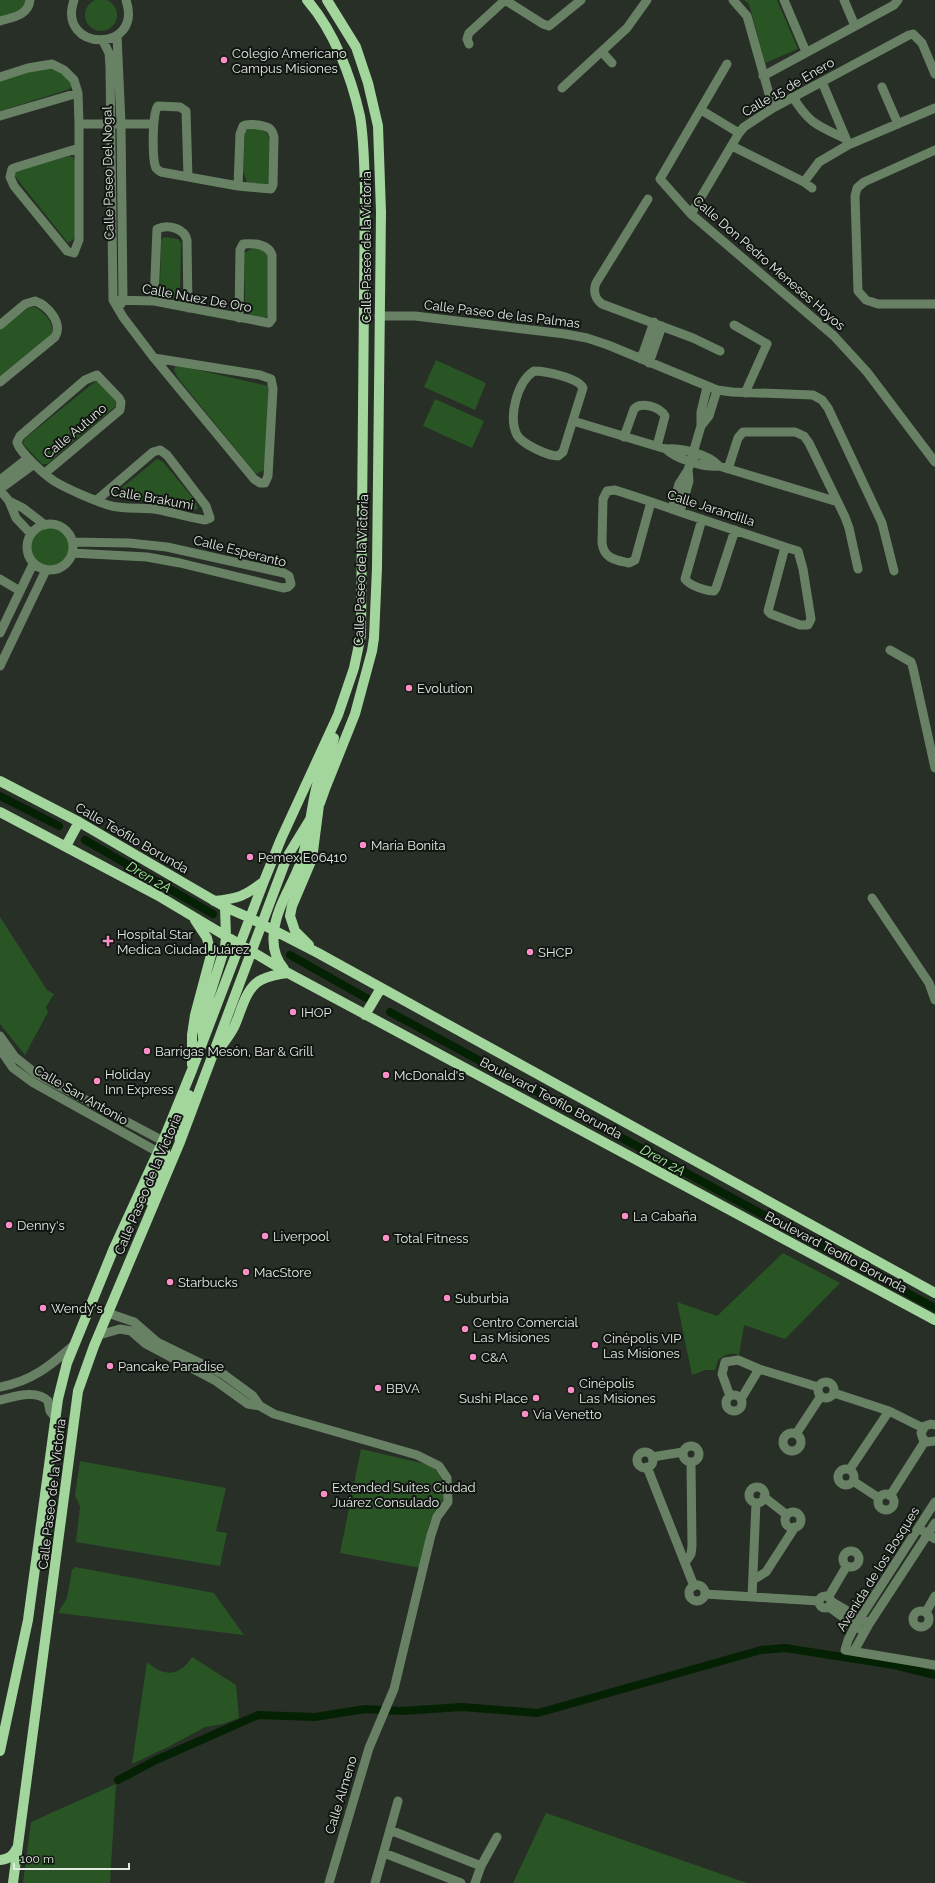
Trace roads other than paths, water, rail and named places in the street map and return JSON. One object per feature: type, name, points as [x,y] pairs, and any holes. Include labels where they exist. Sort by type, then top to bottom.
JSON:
[{"type":"main road","name":"Calle Paseo de la Victoria","points":[[0,1752],[28,1620],[55,1417],[62,1377],[114,1248],[163,1141],[192,1070],[281,839],[338,715],[354,668],[361,635],[365,187],[362,136],[354,96],[337,49],[320,18],[307,0]]},
{"type":"main road","name":"Calle Paseo de la Victoria","points":[[13,1883],[78,1391],[99,1335],[180,1142],[213,1058],[287,857],[311,814],[320,802],[355,714],[374,638],[381,212],[378,126],[368,84],[356,47],[327,0]]},
{"type":"main road","points":[[365,187],[372,190],[381,212]]},
{"type":"main road","points":[[362,536],[366,540],[369,564],[376,568]]},
{"type":"main road","points":[[288,973],[278,961],[274,944],[274,931],[279,912],[300,863],[318,782],[334,740],[338,715]]},
{"type":"main road","name":"Calle Teófilo Borunda","points":[[0,781],[79,822],[225,907],[250,918]]},
{"type":"main road","points":[[318,953],[295,931],[290,916],[292,906],[312,859],[320,802]]},
{"type":"main road","points":[[0,812],[156,895],[240,944]]},
{"type":"main road","points":[[66,846],[79,822]]},
{"type":"main road","points":[[214,900],[239,897],[250,893],[264,881]]},
{"type":"main road","points":[[180,1142],[178,1128],[203,1058],[203,1016],[226,937],[225,907]]},
{"type":"main road","points":[[192,917],[207,938],[211,955],[195,1015],[192,1035],[192,1070]]},
{"type":"main road","name":"Boulevard Teofilo Borunda","points":[[250,918],[318,953],[935,1293]]},
{"type":"main road","name":"Boulevard Teofilo Borunda","points":[[240,944],[288,973],[935,1320]]},
{"type":"main road","points":[[213,1058],[229,1036],[252,988],[260,980],[274,975],[288,973]]},
{"type":"main road","points":[[366,1015],[381,988]]},
{"type":"main road","points":[[151,1210],[153,1184],[166,1151],[163,1141]]},
{"type":"main road","points":[[0,1860],[7,1859],[14,1854],[17,1848]]},
{"type":"street","points":[[0,22],[21,14],[28,7],[30,0]]},
{"type":"street","points":[[74,0],[72,16],[79,31],[86,37],[103,41],[117,35],[124,27],[128,17],[126,0]]},
{"type":"street","points":[[468,44],[466,38],[469,33],[505,0],[546,26],[554,24],[581,0]]},
{"type":"street","points":[[562,88],[627,28],[647,0]]},
{"type":"street","points":[[733,0],[747,16],[773,108]]},
{"type":"street","points":[[784,0],[806,52]]},
{"type":"street","points":[[844,0],[855,26]]},
{"type":"street","points":[[763,76],[894,5],[898,0]]},
{"type":"street","name":"Calle 15 de Enero","points":[[691,214],[739,133],[744,127],[773,108],[904,37],[913,34],[922,43],[935,74]]},
{"type":"street","name":"Calle Paseo Del Nogal","points":[[117,35],[121,124],[123,300],[118,309]]},
{"type":"street","name":"Calle Paseo Del Nogal","points":[[103,41],[107,49],[110,62],[114,300],[118,309],[154,358],[254,478],[262,484],[266,482],[268,476],[273,389],[270,379],[260,375],[154,358]]},
{"type":"street","points":[[602,52],[612,63]]},
{"type":"street","points":[[0,77],[28,68],[52,64],[64,70],[74,80],[78,93],[79,124],[79,148],[79,240],[74,253],[67,251],[14,186],[10,177],[12,169],[79,148]]},
{"type":"street","points":[[727,64],[701,110],[739,133]]},
{"type":"street","points":[[822,82],[847,142]]},
{"type":"street","points":[[882,87],[898,124]]},
{"type":"street","points":[[0,116],[78,93]]},
{"type":"street","points":[[793,97],[803,114],[810,120],[847,142]]},
{"type":"street","points":[[188,177],[187,117],[185,108],[180,106],[158,106],[155,110],[153,124],[155,165],[161,172],[188,177],[238,186],[271,189],[274,184],[273,133],[268,127],[248,124],[243,126],[240,134],[238,186]]},
{"type":"street","points":[[732,146],[808,185],[820,162],[847,142],[898,124],[935,108]]},
{"type":"street","name":"Calle Don Pedro Meneses Hoyos","points":[[701,110],[660,179],[691,214],[823,325],[867,372],[935,462]]},
{"type":"street","points":[[79,124],[153,124]]},
{"type":"street","points":[[935,150],[864,182],[857,188],[855,196],[858,291],[866,300],[878,304],[935,304]]},
{"type":"street","points":[[648,199],[596,283],[594,290],[596,299],[602,304],[658,324],[720,351]]},
{"type":"street","points":[[154,301],[157,230],[164,227],[180,230],[184,232],[187,240],[188,308]]},
{"type":"street","name":"Calle Nuez De Oro","points":[[114,300],[154,301],[266,324],[271,322],[272,319],[270,251],[264,246],[244,244],[240,250],[239,318]]},
{"type":"street","points":[[0,325],[25,304],[35,300],[40,302],[58,322],[59,327],[55,337],[0,382]]},
{"type":"street","name":"Calle Paseo de las Palmas","points":[[379,316],[419,316],[565,334],[601,343],[717,390],[746,393],[814,395],[822,400],[882,523],[894,571]]},
{"type":"street","points":[[645,361],[658,324]]},
{"type":"street","points":[[734,325],[768,344],[746,393]]},
{"type":"street","points":[[534,371],[539,371],[576,380],[582,384],[583,388],[573,421],[563,452],[558,456],[549,455],[528,445],[518,437],[515,429],[514,414],[518,390],[527,376],[534,371]]},
{"type":"street","name":"Calle Autuno","points":[[18,439],[85,380],[94,375],[100,376],[119,398],[121,406],[117,413],[45,473]]},
{"type":"street","points":[[676,510],[680,480],[690,461],[701,426],[701,412],[708,387]]},
{"type":"street","points":[[701,426],[709,416],[717,390]]},
{"type":"street","points":[[624,437],[634,409],[636,406],[644,404],[663,412],[665,416],[661,448]]},
{"type":"street","points":[[573,421],[661,448],[676,449],[690,461],[710,466],[724,467],[838,502]]},
{"type":"street","points":[[724,467],[738,438],[744,432],[795,432],[804,436],[809,443],[850,528],[858,569]]},
{"type":"street","name":"Calle Brakumi","points":[[18,439],[19,447],[31,461],[55,482],[97,500],[113,506],[159,510],[200,520],[210,518],[206,506],[167,455],[160,450],[153,452],[97,500]]},
{"type":"street","points":[[0,480],[31,461]]},
{"type":"street","points":[[31,461],[0,490],[9,501],[16,518],[31,534]]},
{"type":"street","name":"Calle Jarandilla","points":[[651,502],[635,560],[629,563],[609,557],[602,548],[603,499],[607,491],[615,490],[676,510],[798,551],[803,569],[811,619],[808,625],[804,626],[771,614],[768,611],[785,547]]},
{"type":"street","points":[[9,501],[23,508],[45,525]]},
{"type":"street","points":[[702,519],[685,580],[688,583],[709,591],[714,591],[716,588],[735,530]]},
{"type":"street","points":[[45,525],[54,525],[62,528],[69,534],[72,542],[72,553],[69,561],[62,567],[55,570],[46,570],[33,564],[30,559],[27,546],[31,534],[37,528],[45,525]]},
{"type":"street","name":"Calle Esperanto","points":[[72,542],[148,544],[192,552],[287,575],[291,579],[291,584],[288,587],[283,588],[180,563],[147,557],[72,553]]},
{"type":"street","points":[[0,633],[33,564]]},
{"type":"street","points":[[251,580],[253,566]]},
{"type":"street","points":[[0,666],[46,570]]},
{"type":"street","points":[[0,579],[20,591]]},
{"type":"street","points":[[890,650],[911,662],[935,768]]},
{"type":"street","points":[[872,898],[929,983],[935,1000]]},
{"type":"street","points":[[929,983],[935,975]]},
{"type":"street","name":"Calle San Antonio","points":[[0,1036],[15,1057],[35,1073],[163,1141]]},
{"type":"street","name":"Calle San Antonio","points":[[0,1049],[14,1068],[32,1082],[158,1152]]},
{"type":"street","points":[[108,1313],[134,1322],[157,1342],[223,1374],[253,1396],[260,1406]]},
{"type":"street","points":[[99,1335],[120,1329],[131,1331],[146,1344],[216,1381],[248,1404],[260,1406]]},
{"type":"street","points":[[0,1387],[20,1382],[41,1372],[74,1345]]},
{"type":"street","points":[[759,1369],[741,1399],[742,1405],[739,1410],[731,1411],[726,1404],[730,1396],[722,1374],[722,1367],[725,1362],[738,1360],[759,1369],[818,1386],[824,1382],[829,1382],[834,1387],[834,1393]]},
{"type":"street","points":[[818,1386],[818,1392],[822,1396],[829,1397],[834,1393]]},
{"type":"street","points":[[834,1393],[889,1412],[922,1428]]},
{"type":"street","points":[[0,1400],[21,1396],[39,1395],[48,1401],[50,1411],[55,1417]]},
{"type":"street","points":[[730,1396],[737,1396],[741,1399]]},
{"type":"street","points":[[796,1434],[822,1396]]},
{"type":"street","name":"Calle Almeno","points":[[260,1406],[274,1414],[417,1455],[439,1466],[447,1478],[448,1502],[437,1517],[431,1535],[394,1689],[388,1707],[369,1748],[329,1883]]},
{"type":"street","points":[[853,1481],[846,1485],[839,1480],[838,1474],[842,1470],[850,1469],[889,1412]]},
{"type":"street","points":[[935,1425],[927,1424],[922,1428],[921,1436],[925,1441],[935,1441]]},
{"type":"street","points":[[890,1496],[925,1441]]},
{"type":"street","points":[[652,1457],[683,1452],[690,1446],[696,1449],[698,1453],[697,1458],[691,1462]]},
{"type":"street","points":[[646,1452],[652,1457],[653,1462],[647,1467],[638,1463],[639,1455],[646,1452]]},
{"type":"street","points":[[683,1452],[685,1459],[691,1462]]},
{"type":"street","points":[[685,1564],[691,1554],[692,1546],[691,1462]]},
{"type":"street","points":[[647,1467],[694,1586]]},
{"type":"street","points":[[850,1469],[854,1474],[853,1481]]},
{"type":"street","points":[[853,1481],[879,1498]]},
{"type":"street","points":[[756,1486],[765,1492],[764,1497],[761,1502],[756,1503],[748,1496],[751,1488],[756,1486]]},
{"type":"street","points":[[879,1498],[883,1495],[890,1496]]},
{"type":"street","points":[[879,1498],[878,1504],[881,1509],[889,1510],[894,1503],[890,1496]]},
{"type":"street","points":[[753,1580],[766,1572],[795,1527],[800,1522],[799,1515],[793,1512],[787,1516],[764,1497]]},
{"type":"street","name":"Avenida de los Bosques","points":[[850,1651],[848,1640],[858,1622],[935,1502]]},
{"type":"street","points":[[752,1597],[756,1503]]},
{"type":"street","points":[[920,1525],[933,1531]]},
{"type":"street","name":"Avenida de los Bosques","points":[[850,1651],[933,1531]]},
{"type":"street","points":[[830,1602],[846,1567]]},
{"type":"street","points":[[694,1586],[703,1588],[705,1594]]},
{"type":"street","points":[[694,1586],[690,1591],[692,1599],[701,1600],[705,1594]]},
{"type":"street","points":[[705,1594],[819,1601],[822,1596],[867,1628]]},
{"type":"street","points":[[930,1617],[935,1596]]},
{"type":"street","points":[[850,1651],[935,1665]]},
{"type":"street","points":[[375,1883],[398,1801]]},
{"type":"street","points":[[390,1830],[480,1866]]},
{"type":"street","points":[[475,1883],[480,1866],[496,1837]]},
{"type":"street","points":[[384,1853],[462,1883]]},
{"type":"waterway","name":"Dren 2A","points":[[0,796],[59,826]]},
{"type":"waterway","name":"Dren 2A","points":[[85,840],[213,914]]},
{"type":"waterway","name":"Dren 2A","points":[[290,955],[368,999]]},
{"type":"waterway","name":"Dren 2A","points":[[390,1012],[935,1308]]},
{"type":"waterway","points":[[118,1780],[156,1760],[258,1715],[315,1717],[365,1709],[401,1711],[462,1707],[538,1713],[761,1650],[785,1648],[894,1665],[935,1675]]},
{"type":"place","name":"Colegio Americano Campus Misiones","points":[[224,60]]},
{"type":"place","name":"Evolution","points":[[409,688]]},
{"type":"place","name":"Maria Bonita","points":[[363,845]]},
{"type":"place","name":"Pemex E06410","points":[[250,857]]},
{"type":"place","name":"Hospital Star Medica Ciudad Juárez","points":[[108,941]]},
{"type":"place","name":"SHCP","points":[[530,952]]},
{"type":"place","name":"IHOP","points":[[293,1012]]},
{"type":"place","name":"Barrigas Mesón, Bar & Grill","points":[[147,1051]]},
{"type":"place","name":"McDonald's","points":[[386,1075]]},
{"type":"place","name":"Holiday Inn Express","points":[[97,1081]]},
{"type":"place","name":"La Cabaña","points":[[625,1216]]},
{"type":"place","name":"Denny's","points":[[9,1225]]},
{"type":"place","name":"Liverpool","points":[[265,1236]]},
{"type":"place","name":"Total Fitness","points":[[386,1238]]},
{"type":"place","name":"MacStore","points":[[246,1272]]},
{"type":"place","name":"Starbucks","points":[[170,1282]]},
{"type":"place","name":"Suburbia","points":[[447,1298]]},
{"type":"place","name":"Wendy's","points":[[43,1308]]},
{"type":"place","name":"Centro Comercial Las Misiones","points":[[465,1329]]},
{"type":"place","name":"Cinépolis VIP Las Misiones","points":[[595,1345]]},
{"type":"place","name":"C&A","points":[[473,1357]]},
{"type":"place","name":"Pancake Paradise","points":[[110,1366]]},
{"type":"place","name":"BBVA","points":[[378,1388]]},
{"type":"place","name":"Cinépolis Las Misiones","points":[[571,1390]]},
{"type":"place","name":"Sushi Place","points":[[536,1398]]},
{"type":"place","name":"Via Venetto","points":[[525,1414]]},
{"type":"place","name":"Extended Suites Ciudad Juárez Consulado","points":[[324,1494]]}]
